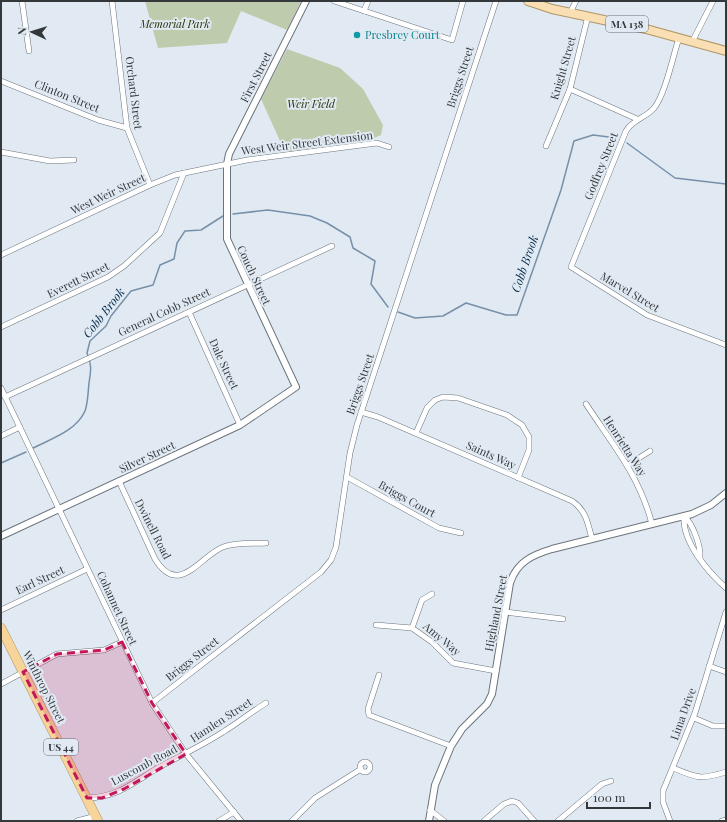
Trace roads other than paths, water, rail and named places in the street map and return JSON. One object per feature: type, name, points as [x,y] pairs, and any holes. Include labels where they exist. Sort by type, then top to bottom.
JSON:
[{"type":"highway","name":"Winthrop Street","points":[[1,628],[97,818]]},
{"type":"main road","name":"MA 138","points":[[528,1],[570,13],[642,28],[726,51]]},
{"type":"street","points":[[22,1],[29,51]]},
{"type":"street","name":"Orchard Street","points":[[112,1],[127,128],[150,185]]},
{"type":"street","name":"First Street","points":[[227,164],[229,154],[306,1]]},
{"type":"street","points":[[334,1],[452,40],[463,1]]},
{"type":"street","points":[[364,11],[368,1]]},
{"type":"street","name":"Briggs Street","points":[[152,704],[325,568],[331,560],[336,547],[346,478],[354,436],[361,412],[496,1]]},
{"type":"street","points":[[570,13],[576,1]]},
{"type":"street","points":[[692,42],[713,1]]},
{"type":"street","name":"Knight Street","points":[[546,146],[570,89],[588,16]]},
{"type":"street","name":"Godfrey Street","points":[[571,267],[626,131],[638,119],[648,114],[656,105],[679,38]]},
{"type":"street","name":"Clinton Street","points":[[1,80],[88,116],[127,128]]},
{"type":"street","points":[[570,89],[638,119]]},
{"type":"street","name":"West Weir Street Extension","points":[[227,164],[377,143],[389,147]]},
{"type":"street","points":[[1,152],[50,161],[74,160]]},
{"type":"street","name":"West Weir Street","points":[[1,255],[150,185],[184,173],[227,164]]},
{"type":"street","name":"Couch Street","points":[[227,164],[226,235],[231,250],[296,387]]},
{"type":"street","name":"Everett Street","points":[[1,328],[108,277],[124,266],[160,233],[184,173]]},
{"type":"street","name":"General Cobb Street","points":[[5,397],[332,246]]},
{"type":"street","name":"Marvel Street","points":[[571,267],[648,315],[726,345]]},
{"type":"street","name":"Dale Street","points":[[189,312],[240,425]]},
{"type":"street","name":"Silver Street","points":[[1,536],[240,425],[296,387]]},
{"type":"street","name":"Cohannet Street","points":[[1,388],[152,704],[186,754],[241,821]]},
{"type":"street","points":[[416,433],[427,408],[435,400],[443,397],[458,398],[507,415],[522,425],[529,437],[529,450],[518,478]]},
{"type":"street","name":"Henrietta Way","points":[[586,404],[628,465],[640,487],[652,524]]},
{"type":"street","name":"Saints Way","points":[[361,412],[416,433],[577,504],[586,516],[592,539]]},
{"type":"street","points":[[1,436],[20,427]]},
{"type":"street","points":[[628,465],[650,451]]},
{"type":"street","name":"Briggs Court","points":[[346,478],[439,528],[461,533]]},
{"type":"street","name":"Dwinell Road","points":[[119,482],[155,559],[168,573],[178,575],[192,571],[214,552],[224,547],[266,543]]},
{"type":"street","name":"Highland Street","points":[[428,821],[435,785],[451,746],[462,729],[487,704],[492,694],[512,577],[518,567],[526,559],[544,551],[684,516],[708,507],[726,493]]},
{"type":"street","points":[[684,516],[688,520],[700,552],[700,558],[709,572],[726,588]]},
{"type":"street","name":"Earl Street","points":[[1,610],[87,569]]},
{"type":"street","points":[[412,628],[422,600],[432,594]]},
{"type":"street","points":[[505,612],[563,619]]},
{"type":"street","name":"Lima Drive","points":[[670,821],[662,798],[694,718],[726,612]]},
{"type":"street","name":"Amy Way","points":[[376,625],[412,628],[432,642],[453,663],[496,671]]},
{"type":"street","points":[[1,684],[57,654],[104,650],[122,642]]},
{"type":"street","points":[[709,666],[726,672]]},
{"type":"street","points":[[379,675],[368,709],[369,715],[451,746]]},
{"type":"street","name":"Hamlen Street","points":[[186,754],[266,703]]},
{"type":"street","points":[[694,718],[713,726],[726,726]]},
{"type":"street","name":"Luscomb Road","points":[[87,798],[102,798],[124,789],[141,780],[160,766],[186,754]]},
{"type":"street","points":[[673,768],[700,778],[709,778],[726,772]]},
{"type":"street","points":[[292,821],[315,798],[361,769]]},
{"type":"street","points":[[558,821],[602,784],[611,781]]},
{"type":"street","points":[[484,821],[504,804],[512,801],[520,805],[534,821]]},
{"type":"street","points":[[430,810],[444,821]]},
{"type":"street","points":[[219,821],[234,812]]},
{"type":"street","points":[[77,821],[97,818]]},
{"type":"street","points":[[722,821],[726,820]]},
{"type":"waterway","name":"Cobb Brook","points":[[398,312],[415,318],[443,316],[466,303],[506,315],[517,315],[561,190],[574,141],[593,135],[617,138]]},
{"type":"waterway","name":"Cobb Brook","points":[[627,143],[675,178],[726,184]]},
{"type":"waterway","name":"Cobb Brook","points":[[233,214],[268,210],[310,216],[327,223],[350,237],[353,248],[375,261],[371,284],[388,307]]},
{"type":"waterway","name":"Cobb Brook","points":[[33,448],[62,434],[76,424],[85,411],[91,371],[87,353],[90,341],[106,326],[111,316],[131,291],[153,285],[160,265],[174,259],[177,243],[185,231],[201,230],[223,216]]},
{"type":"waterway","name":"Cobb Brook","points":[[1,463],[26,452]]},
{"type":"place","name":"Presbrey Court","points":[[357,35]]},
{"type":"park label","name":"Memorial Park","points":[[175,24]]},
{"type":"park label","name":"Weir Field","points":[[311,104]]}]
